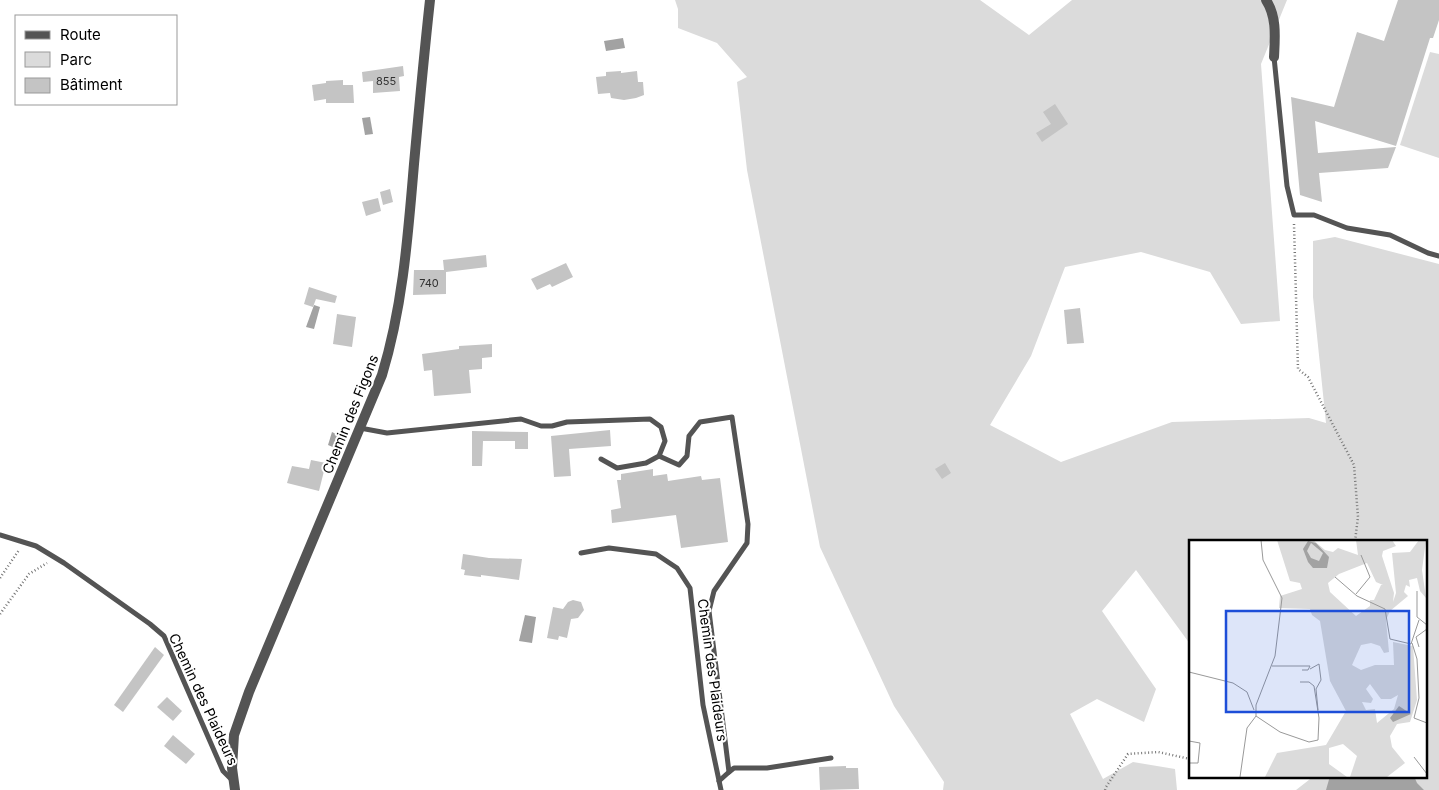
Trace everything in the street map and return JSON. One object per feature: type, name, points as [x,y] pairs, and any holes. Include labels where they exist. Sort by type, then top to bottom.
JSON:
[{"type":"street","name":"Chemin des Figons","points":[[234,786],[232,768],[234,734],[249,692],[382,375],[401,296],[407,257],[430,0]]},
{"type":"street","points":[[1266,0],[1270,6],[1275,27],[1274,57]]},
{"type":"lane","points":[[1274,57],[1287,186],[1294,215],[1314,215],[1347,228],[1390,235],[1428,253],[1439,256]]},
{"type":"lane","points":[[659,456],[679,465],[687,456],[690,436],[700,422],[732,417],[748,524],[747,543],[714,591],[709,611],[729,772]]},
{"type":"lane","points":[[360,428],[386,433],[521,419],[541,426],[552,426],[567,422],[650,419],[660,427],[665,441],[659,456],[646,464],[617,468],[601,459]]},
{"type":"lane","name":"Chemin des Plaideurs","points":[[0,535],[36,546],[150,624],[164,636],[223,771],[234,786]]},
{"type":"lane","name":"Chemin des Plaideurs","points":[[581,553],[609,548],[656,554],[677,568],[690,588],[703,705],[721,790]]},
{"type":"lane","points":[[719,781],[734,768],[767,768],[831,758]]},
{"type":"path","points":[[1294,215],[1298,369],[1308,377],[1354,465],[1358,517],[1355,540]]},
{"type":"path","points":[[0,578],[12,563],[24,542]]},
{"type":"path","points":[[0,614],[29,574],[43,564],[58,560]]},
{"type":"path","points":[[1105,790],[1128,754],[1158,752],[1189,759]]},
{"type":"green space","points":[[675,0],[980,0],[1029,35],[1072,0],[1287,0],[1261,64],[1280,321],[1241,324],[1210,272],[1141,252],[1065,267],[1031,356],[990,425],[1061,462],[1172,422],[1309,418],[1326,423],[1313,297],[1313,241],[1335,237],[1439,264],[1439,790],[1296,790],[1311,778],[1426,778],[1426,540],[1189,540],[1189,643],[1136,570],[1102,611],[1156,689],[1144,722],[1097,699],[1070,714],[1103,779],[1133,762],[1175,769],[1177,790],[943,790],[944,782],[894,706],[820,547],[747,170],[737,82],[747,77],[717,43],[678,28],[678,9]]},
{"type":"green space","points":[[1430,52],[1439,54],[1439,158],[1400,145]]},
{"type":"shaded area","points":[[623,38],[625,48],[606,51],[604,41]]},
{"type":"shaded area","points":[[370,117],[373,134],[365,135],[362,118]]},
{"type":"shaded area","points":[[314,305],[320,307],[314,329],[306,327]]},
{"type":"shaded area","points":[[332,432],[340,436],[335,448],[328,445]]},
{"type":"shaded area","points":[[525,615],[536,617],[532,643],[519,641]]},
{"type":"shaded area","points":[[1329,778],[1415,778],[1424,790],[1326,790]]},
{"type":"building","points":[[1398,0],[1439,0],[1439,20],[1433,38],[1430,38],[1396,146],[1315,121],[1318,153],[1396,147],[1388,168],[1319,173],[1322,202],[1300,195],[1291,97],[1334,107],[1357,32],[1384,41]]},
{"type":"building","points":[[403,66],[404,76],[399,77],[400,91],[373,93],[373,81],[363,82],[362,72]]},
{"type":"building","points":[[621,71],[621,73],[637,71],[638,82],[643,82],[644,95],[624,100],[611,98],[610,93],[598,94],[596,77],[606,76],[606,72]]},
{"type":"building","points":[[343,80],[343,85],[353,85],[354,103],[326,103],[326,99],[314,101],[312,85],[326,83],[326,81]]},
{"type":"building","points":[[1055,104],[1068,124],[1042,142],[1036,133],[1051,124],[1043,112]]},
{"type":"building","points":[[390,189],[393,202],[383,205],[380,192]]},
{"type":"building","points":[[378,198],[381,211],[366,216],[362,202]]},
{"type":"building","points":[[486,255],[487,267],[446,272],[446,294],[413,295],[414,270],[444,270],[443,260]]},
{"type":"building","points":[[566,263],[573,277],[552,287],[550,284],[537,290],[531,279]]},
{"type":"building","points":[[309,287],[337,296],[335,303],[316,299],[313,307],[304,304]]},
{"type":"building","points":[[1080,308],[1084,343],[1067,344],[1064,310]]},
{"type":"building","points":[[337,314],[356,317],[352,347],[333,344]]},
{"type":"building","points":[[492,344],[492,357],[482,358],[482,369],[469,370],[471,393],[434,396],[432,370],[424,371],[422,354],[459,349],[459,346]]},
{"type":"building","points":[[610,430],[611,446],[569,449],[571,476],[554,477],[551,436]]},
{"type":"building","points":[[472,431],[528,432],[528,449],[515,449],[515,441],[483,441],[482,466],[472,466]]},
{"type":"building","points":[[311,460],[326,463],[319,491],[287,483],[292,466],[309,469]]},
{"type":"building","points":[[945,463],[951,473],[942,479],[935,469]]},
{"type":"building","points":[[653,469],[653,476],[667,474],[668,481],[701,476],[702,480],[720,478],[728,542],[681,548],[676,515],[612,523],[611,510],[621,508],[617,480],[621,480],[621,474]]},
{"type":"building","points":[[463,554],[489,558],[522,559],[519,580],[481,575],[481,577],[464,575],[465,570],[461,569]]},
{"type":"building","points":[[573,600],[581,602],[584,610],[578,618],[571,619],[567,638],[559,636],[558,640],[547,638],[553,607],[563,609],[568,602]]},
{"type":"building","points":[[155,647],[164,655],[123,712],[114,705]]},
{"type":"building","points":[[167,697],[182,711],[173,721],[157,707]]},
{"type":"building","points":[[173,735],[195,754],[186,764],[164,746]]},
{"type":"building","points":[[846,766],[846,768],[858,768],[859,789],[820,790],[819,767]]}]
